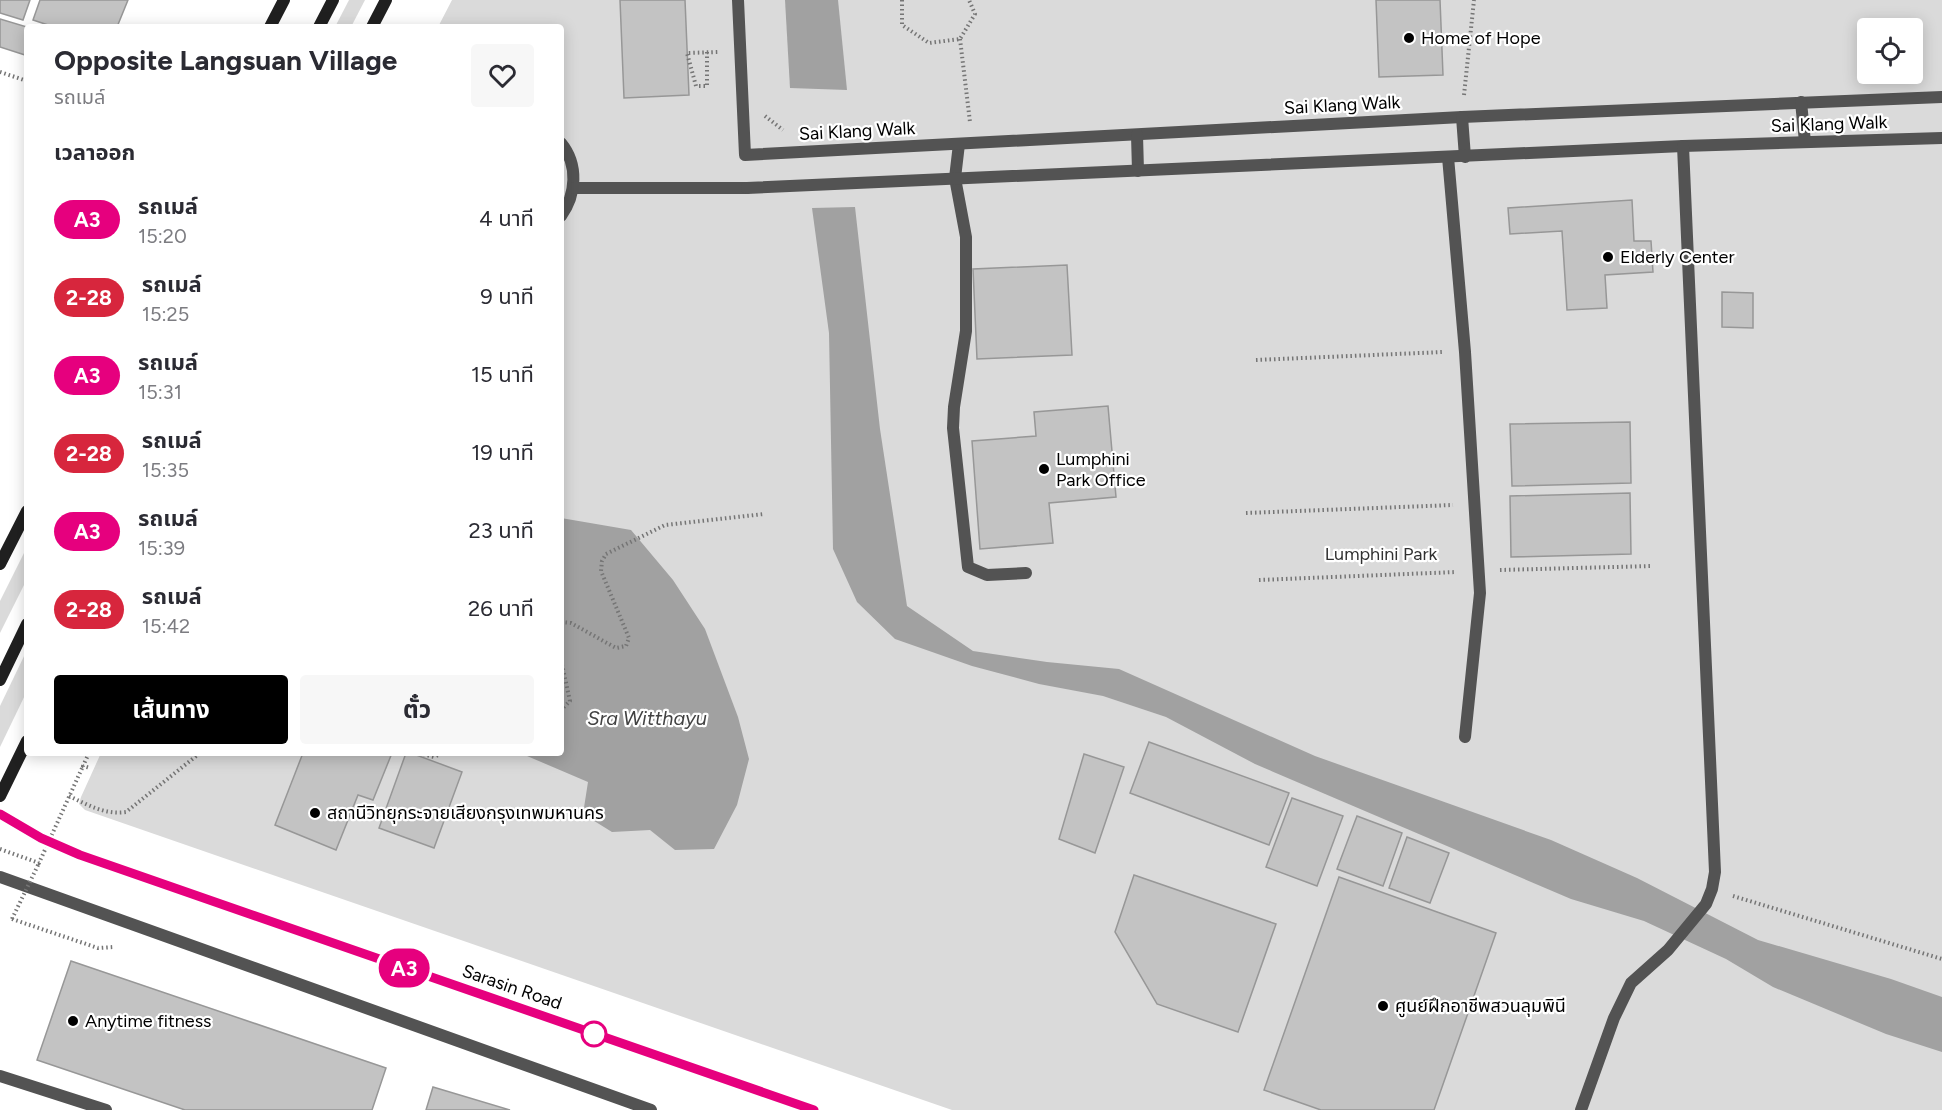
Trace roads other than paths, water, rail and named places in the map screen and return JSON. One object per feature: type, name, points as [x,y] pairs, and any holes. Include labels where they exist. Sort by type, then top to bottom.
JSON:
[{"type":"main road","points":[[272,24],[284,0]]},
{"type":"main road","points":[[321,24],[333,0]]},
{"type":"main road","points":[[374,24],[386,0]]},
{"type":"main road","points":[[0,564],[24,517]]},
{"type":"main road","points":[[0,680],[24,630]]},
{"type":"main road","points":[[0,796],[24,747]]},
{"type":"street","name":"Sai Klang Walk","points":[[738,0],[745,155],[1462,117],[1942,97]]},
{"type":"street","points":[[1801,102],[1805,142]]},
{"type":"street","points":[[1462,117],[1465,157]]},
{"type":"street","points":[[1137,135],[1138,171]]},
{"type":"street","name":"Sai Klang Walk","points":[[574,188],[747,188],[1683,147],[1942,138]]},
{"type":"street","points":[[959,144],[955,178],[966,237],[966,331],[953,428],[968,567],[987,575],[1026,573]]},
{"type":"street","points":[[1581,1110],[1614,1018],[1631,983],[1668,950],[1706,904],[1712,890],[1715,872],[1683,147]]},
{"type":"street","points":[[564,149],[573,166],[574,188],[564,212]]},
{"type":"street","points":[[1448,158],[1465,351],[1480,593],[1465,737]]},
{"type":"street","name":"Sarasin Road","points":[[0,814],[41,838],[80,855],[814,1110]]},
{"type":"street","points":[[0,877],[651,1110]]},
{"type":"street","points":[[0,1076],[106,1110]]},
{"type":"water","points":[[785,0],[838,0],[847,90],[790,88]]},
{"type":"water","points":[[855,207],[880,429],[907,606],[973,651],[1047,662],[1119,669],[1315,756],[1551,840],[1637,878],[1758,940],[1891,979],[1942,997],[1942,1052],[1886,1034],[1773,987],[1726,959],[1644,921],[1571,899],[1255,764],[1166,717],[1103,696],[1039,684],[972,666],[895,639],[857,602],[833,549],[829,333],[812,208]]},
{"type":"water","name":"Sra Witthayu","points":[[564,519],[631,530],[673,580],[705,629],[738,717],[749,759],[737,805],[714,849],[675,850],[650,830],[612,832],[583,814],[588,782],[527,756],[564,756]]},
{"type":"place","name":"Home of Hope","points":[[1409,38]]},
{"type":"place","name":"Elderly Center","points":[[1608,257]]},
{"type":"place","name":"Lumphini Park Office","points":[[1044,469]]},
{"type":"place","name":"สถานีวิทยุกระจายเสียงกรุงเทพมหานคร","points":[[315,813]]},
{"type":"place","name":"ศูนย์ฝึกอาชีพสวนลุมพินี","points":[[1383,1006]]},
{"type":"place","name":"Anytime fitness","points":[[73,1021]]},
{"type":"park label","name":"Lumphini Park","points":[[1381,554]]}]
